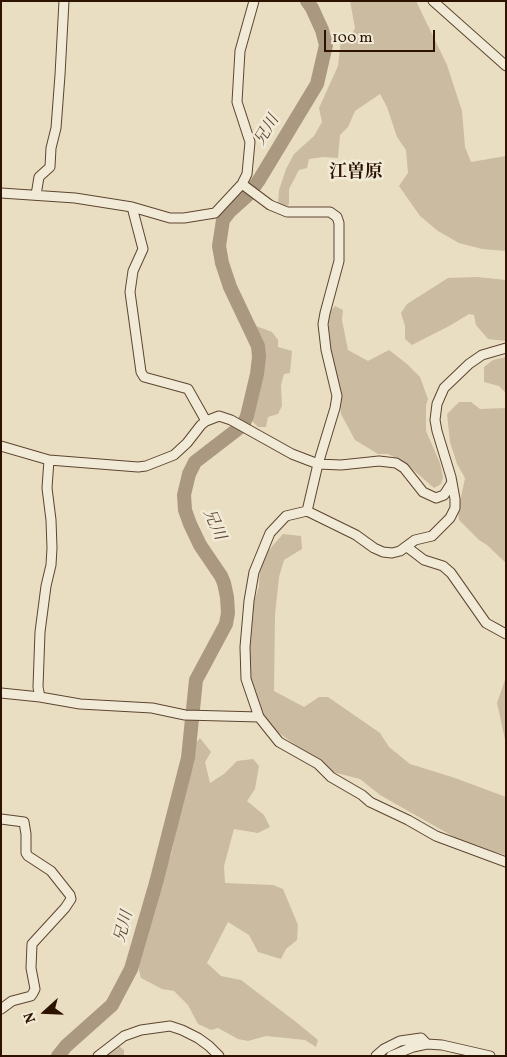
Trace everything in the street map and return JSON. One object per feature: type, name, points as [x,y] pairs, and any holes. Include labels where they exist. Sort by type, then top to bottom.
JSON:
[{"type":"street","points":[[36,195],[39,177],[50,167],[51,148],[56,128],[64,1]]},
{"type":"street","points":[[433,1],[506,66]]},
{"type":"street","points":[[1,193],[75,198],[132,207],[170,218],[215,213],[244,186],[247,174],[250,142],[237,102],[240,50],[253,2]]},
{"type":"street","points":[[244,186],[270,205],[287,212],[330,212],[335,214],[339,223],[339,261],[323,324],[326,350],[336,396],[335,408],[318,464],[307,511]]},
{"type":"street","points":[[132,207],[142,249],[141,256],[133,271],[130,292],[141,372],[144,377],[188,389],[206,422]]},
{"type":"street","points":[[506,348],[482,355],[469,364],[453,378],[440,395],[435,411],[435,420],[451,477],[455,508],[450,518],[432,536],[415,540],[400,551],[383,552],[356,535],[307,511],[286,516],[270,533],[254,572],[245,631],[246,678],[259,717],[283,745],[318,764],[331,777],[362,795],[370,802],[436,836],[506,862]]},
{"type":"street","points":[[1,446],[49,460],[146,466],[174,455],[206,422],[219,416],[231,420],[292,454],[318,464],[342,465],[379,460],[396,463],[404,468],[423,492],[436,498],[444,495],[452,484]]},
{"type":"street","points":[[40,697],[38,687],[40,632],[52,548],[47,488],[49,460]]},
{"type":"street","points":[[408,546],[424,560],[443,566],[451,573],[486,623],[506,634]]},
{"type":"street","points":[[1,693],[80,704],[152,708],[185,715],[259,717]]},
{"type":"street","points":[[1,820],[24,822],[26,853],[51,871],[71,898],[65,908],[32,944],[31,968],[35,989],[33,993],[31,996],[12,1001],[1,1009]]},
{"type":"street","points":[[98,1056],[124,1036],[141,1030],[170,1026],[198,1038],[219,1056]]},
{"type":"street","points":[[376,1056],[384,1049],[400,1041],[421,1038],[427,1044]]},
{"type":"street","points":[[391,1056],[413,1047],[427,1044],[442,1045],[490,1056]]},
{"type":"shaded area","points":[[350,1],[416,1],[447,65],[462,111],[465,147],[471,162],[506,156],[506,251],[482,249],[459,243],[438,231],[420,216],[399,186],[408,173],[406,150],[397,137],[387,107],[380,94],[355,111],[348,127],[340,135],[338,158],[323,157],[309,159],[307,168],[299,170],[289,189],[289,204],[285,208],[278,205],[279,190],[286,169],[294,154],[314,136],[322,122],[319,108],[338,66],[341,40],[351,36],[355,28]]},
{"type":"shaded area","points":[[477,277],[506,280],[506,341],[488,339],[476,325],[474,315],[469,314],[412,345],[405,339],[405,326],[401,313],[407,304],[448,278]]},
{"type":"shaded area","points":[[335,306],[343,310],[342,320],[348,350],[368,361],[389,350],[420,377],[428,399],[426,405],[426,431],[440,463],[443,477],[441,484],[434,488],[403,461],[388,454],[378,454],[355,440],[341,414],[339,383],[331,354],[328,314]]},
{"type":"shaded area","points":[[256,326],[272,332],[278,340],[278,347],[292,351],[290,373],[284,374],[281,385],[282,406],[278,414],[268,417],[266,427],[258,427],[250,419],[263,365],[263,346],[255,333]]},
{"type":"shaded area","points":[[506,357],[506,393],[499,386],[484,382],[484,367],[493,360]]},
{"type":"shaded area","points":[[459,402],[471,402],[480,409],[506,408],[506,563],[459,520],[458,512],[465,478],[457,464],[450,442],[447,414]]},
{"type":"shaded area","points":[[283,534],[301,536],[302,549],[284,560],[279,577],[275,615],[274,691],[304,707],[319,697],[328,697],[380,733],[389,747],[410,764],[506,797],[506,855],[470,846],[380,795],[360,779],[333,772],[276,731],[261,713],[251,681],[249,631],[252,609],[259,586],[260,567],[268,551]]},
{"type":"shaded area","points":[[506,677],[506,744],[497,703]]},
{"type":"shaded area","points":[[200,738],[211,752],[205,762],[210,783],[224,774],[237,761],[253,759],[259,766],[255,789],[247,801],[264,815],[270,827],[258,833],[234,829],[224,866],[225,883],[273,885],[283,889],[298,925],[297,940],[286,949],[281,959],[258,952],[249,935],[228,922],[207,963],[221,976],[241,980],[296,1022],[318,1040],[316,1047],[305,1040],[266,1036],[248,1041],[238,1039],[218,1028],[211,1030],[198,1024],[188,1005],[174,991],[162,989],[141,978],[137,963],[148,918],[162,887],[165,867],[171,855],[185,788],[194,764],[196,743]]},
{"type":"shaded area","points":[[119,1046],[124,1050],[124,1056],[104,1056],[105,1054]]},
{"type":"waterway","name":"兄川","points":[[58,1056],[66,1046],[112,1005],[131,969],[156,883],[188,758],[196,680],[226,624],[228,613],[224,583],[200,545],[190,524],[185,510],[184,495],[189,474],[195,462],[243,425],[247,416],[257,374],[258,346],[230,287],[222,263],[219,246],[223,220],[249,194],[259,180],[317,84],[326,45],[322,30],[307,1]]},
{"type":"district","name":"江曽原","points":[[356,174]]}]
